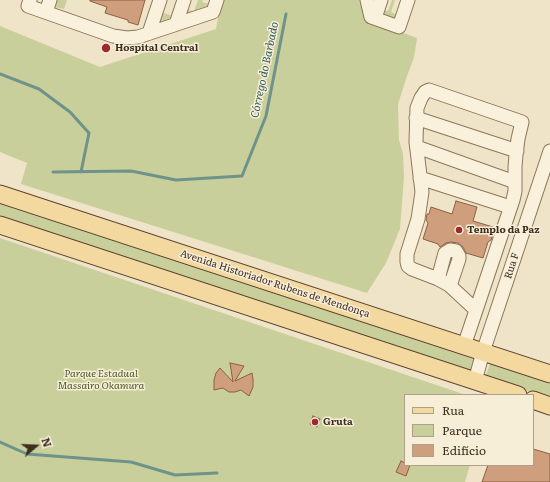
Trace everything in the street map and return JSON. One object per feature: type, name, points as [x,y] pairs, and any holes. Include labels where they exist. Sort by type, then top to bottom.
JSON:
[{"type":"main road","name":"Avenida Historiador Rubens de Mendonça","points":[[0,194],[550,374]]},
{"type":"main road","points":[[0,225],[515,394]]},
{"type":"main road","points":[[534,400],[550,406]]},
{"type":"street","points":[[30,0],[28,6],[48,6],[121,38],[133,38],[213,12],[217,0]]},
{"type":"street","points":[[149,33],[160,0]]},
{"type":"street","points":[[176,24],[184,0]]},
{"type":"street","points":[[367,0],[371,16],[399,27],[408,0]]},
{"type":"street","points":[[375,18],[381,0]]},
{"type":"street","points":[[464,346],[476,310],[510,207],[515,191],[515,167],[522,122],[429,90],[425,92],[421,98],[417,108],[416,147],[422,192],[418,219],[407,254],[407,262],[412,269],[438,279],[450,286],[476,310]]},
{"type":"street","points":[[416,118],[517,151]]},
{"type":"street","points":[[416,147],[515,182]]},
{"type":"street","name":"Rua F","points":[[475,381],[483,352],[550,151]]},
{"type":"street","points":[[420,178],[510,207]]},
{"type":"street","points":[[438,279],[445,254],[450,250],[456,251],[459,259],[450,286]]},
{"type":"green space","points":[[54,0],[67,0],[64,9],[55,7]]},
{"type":"green space","points":[[198,0],[203,0],[202,2],[209,4],[208,8],[185,15],[186,10],[194,11]]},
{"type":"green space","points":[[223,0],[361,0],[367,19],[417,38],[414,58],[398,104],[399,140],[403,154],[404,177],[400,229],[386,263],[367,293],[21,184],[27,163],[0,152],[0,26],[100,67],[216,29]]},
{"type":"green space","points":[[392,0],[395,0],[391,12],[397,15],[394,19],[383,16],[382,9],[388,11]]},
{"type":"green space","points":[[160,12],[173,16],[172,20],[156,25]]},
{"type":"green space","points":[[0,201],[476,360],[472,372],[0,217]]},
{"type":"green space","name":"Parque Estadual Massairo Okamura","points":[[0,238],[463,394],[404,394],[404,466],[470,466],[465,482],[0,482]]},
{"type":"green space","points":[[490,364],[550,384],[550,398],[485,377]]},
{"type":"building","points":[[90,0],[145,0],[138,25],[128,22],[128,20],[105,13],[107,7]]},
{"type":"building","name":"Templo da Paz","points":[[456,201],[477,207],[473,221],[493,227],[491,234],[493,234],[491,240],[488,242],[483,258],[466,253],[463,247],[458,243],[446,243],[440,247],[438,244],[423,239],[428,223],[426,220],[427,214],[429,214],[431,207],[452,214]]},
{"type":"building","points":[[230,363],[244,366],[235,381],[252,373],[253,387],[249,396],[241,390],[229,392],[223,388],[214,390],[214,380],[216,373],[220,368],[233,382]]},
{"type":"building","name":"Gruta","points":[[313,416],[320,419],[317,427],[310,424]]},
{"type":"building","points":[[534,449],[550,454],[550,482],[482,482],[488,466],[534,466]]},
{"type":"building","points":[[401,461],[404,462],[404,466],[410,466],[406,476],[396,472]]},
{"type":"waterway","name":"Córrego do Barbado","points":[[53,172],[131,171],[176,180],[242,176],[266,116],[286,14]]},
{"type":"waterway","points":[[0,74],[39,89],[70,112],[89,133],[81,172]]},
{"type":"waterway","points":[[0,442],[27,454],[131,462],[175,475],[217,473]]},
{"type":"place","name":"Hospital Central","points":[[106,48]]},
{"type":"place","name":"Templo da Paz","points":[[459,230]]},
{"type":"place","name":"Gruta","points":[[315,422]]}]
